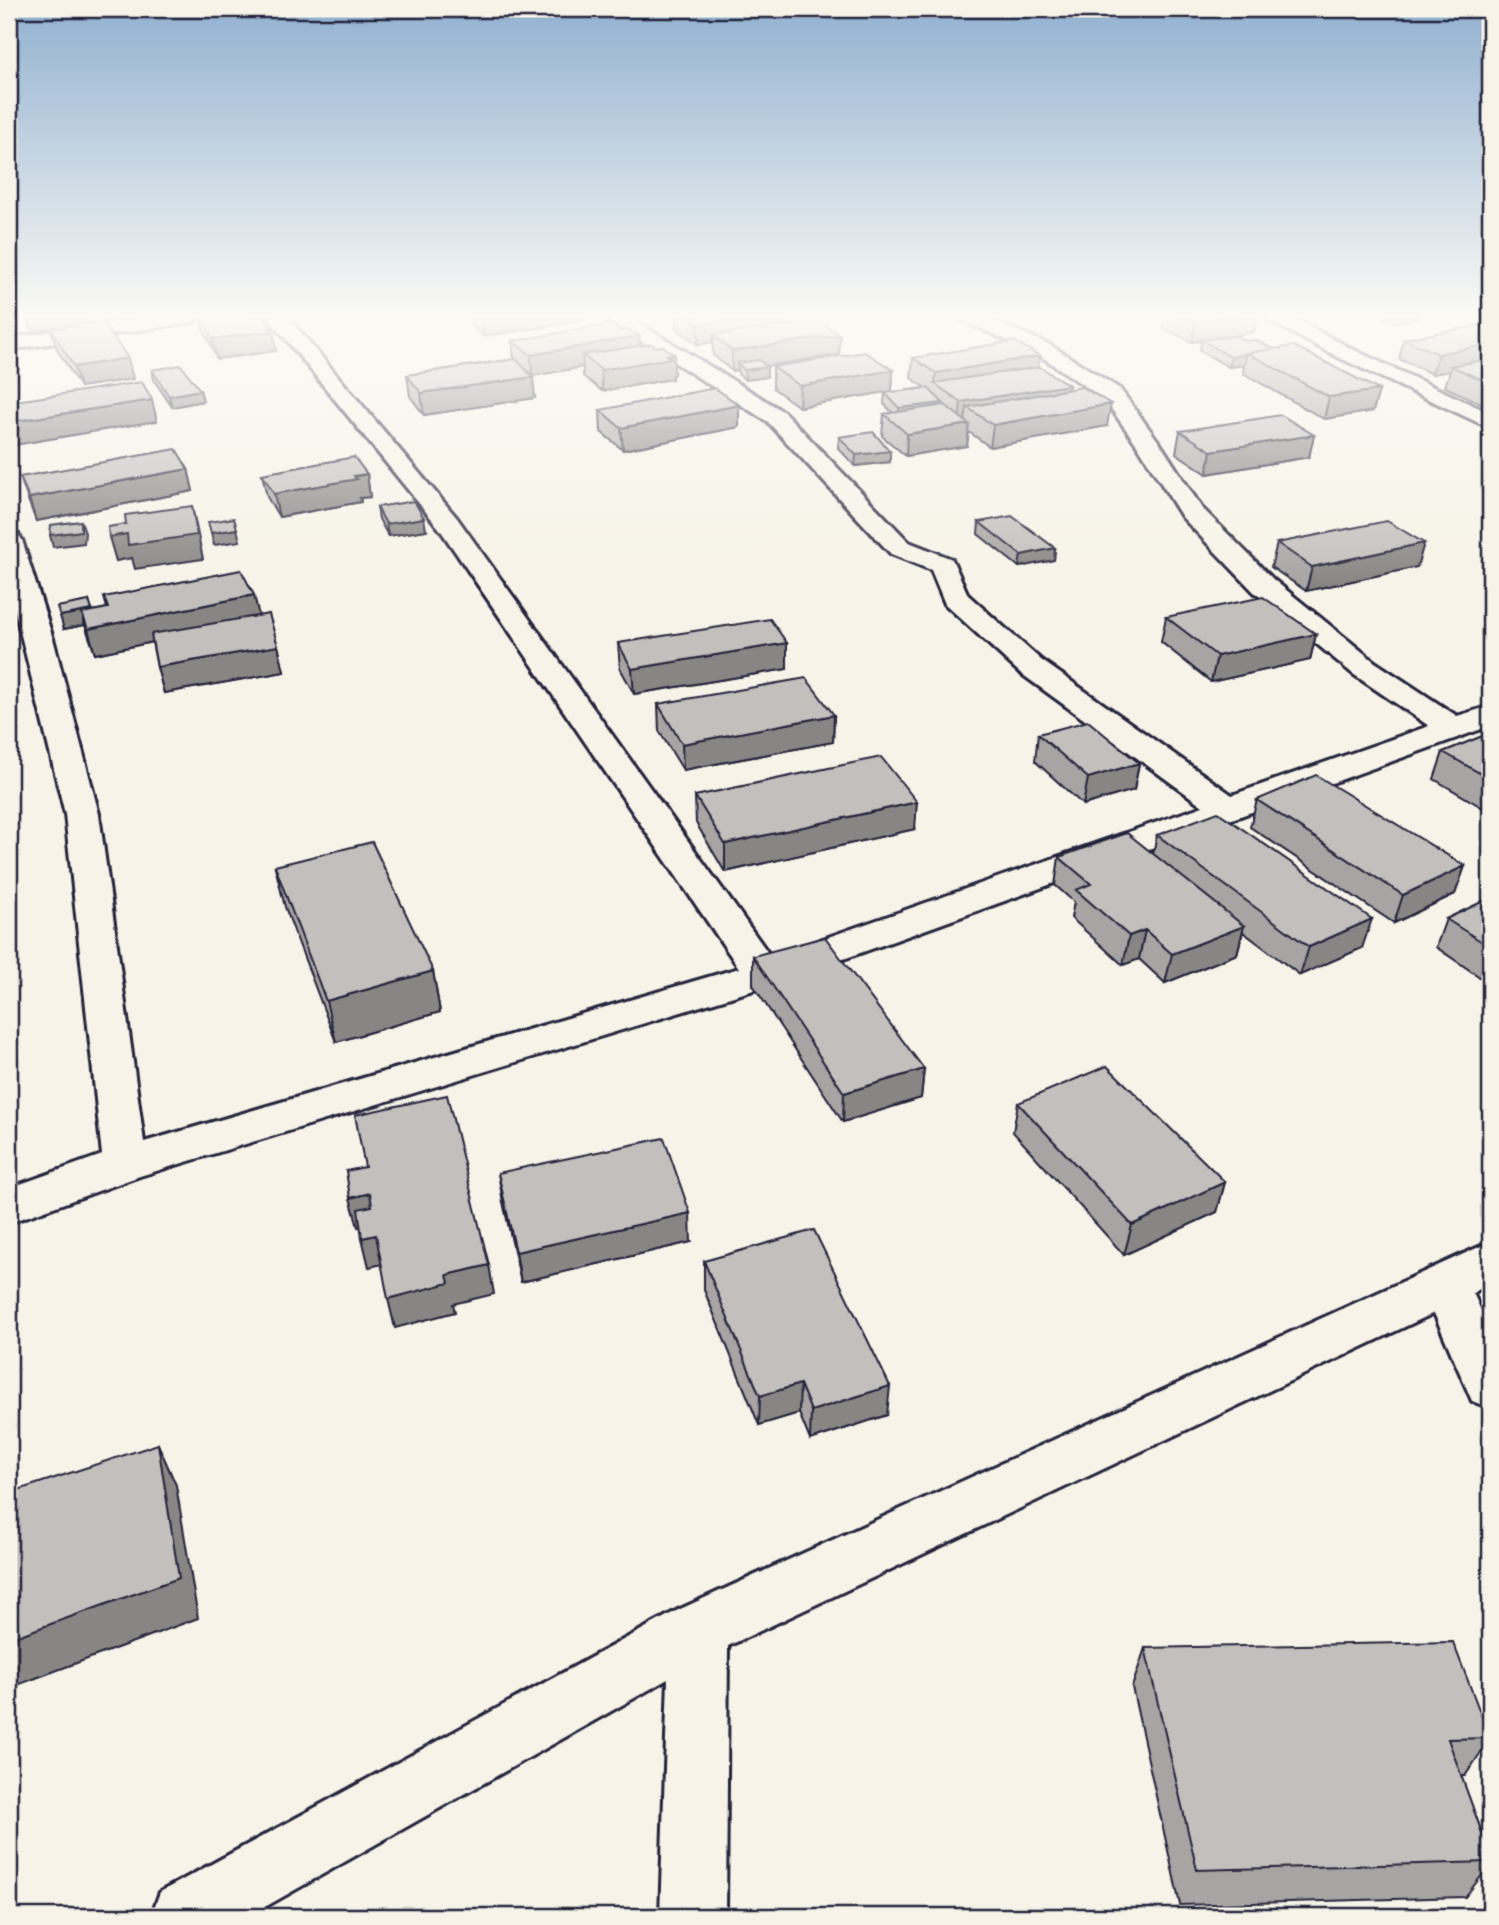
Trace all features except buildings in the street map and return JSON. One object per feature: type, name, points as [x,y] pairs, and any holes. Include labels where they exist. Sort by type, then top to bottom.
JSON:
[{"type":"street","points":[[351,406],[448,523],[763,974]]},
{"type":"street","points":[[758,406],[776,417],[900,548],[943,565],[955,598],[1030,666],[1228,808]]},
{"type":"street","points":[[1120,406],[1191,512],[1264,586],[1364,668],[1453,728]]},
{"type":"street","points":[[1458,406],[1490,421]]},
{"type":"street","points":[[9,540],[39,642],[82,814],[125,1164]]},
{"type":"street","points":[[9,1206],[125,1164],[763,974],[1490,715]]},
{"type":"street","points":[[184,1916],[699,1630],[1468,1273],[1490,1386]]},
{"type":"street","points":[[693,1916],[699,1630]]}]
